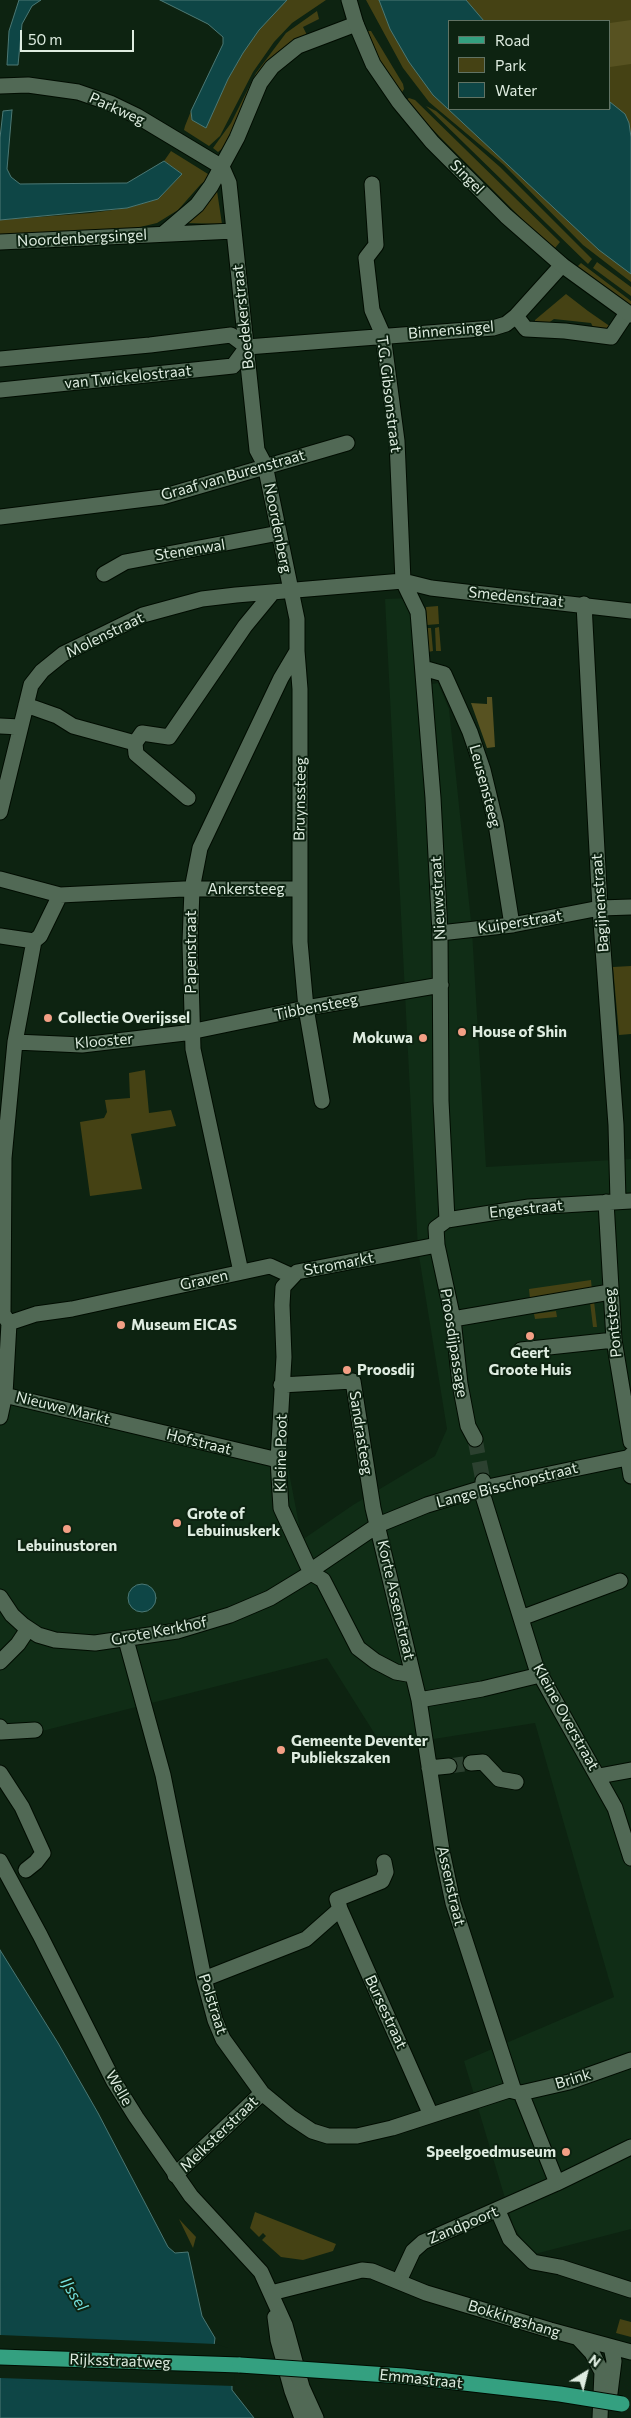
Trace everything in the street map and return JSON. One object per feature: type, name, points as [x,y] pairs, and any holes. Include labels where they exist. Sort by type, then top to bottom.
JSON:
[{"type":"main road","name":"Rijksstraatweg","points":[[0,2357],[240,2365]]},
{"type":"main road","name":"Emmastraat","points":[[240,2365],[403,2376],[551,2393],[626,2405]]},
{"type":"street","name":"Singel","points":[[349,0],[356,24],[373,64],[432,142],[506,216],[562,265],[629,314]]},
{"type":"street","name":"Noordenbergsingel","points":[[163,234],[197,205],[222,167],[260,84],[272,67],[298,46],[356,24]]},
{"type":"street","name":"Parkweg","points":[[0,86],[28,85],[78,92],[110,103],[137,116],[222,167]]},
{"type":"street","name":"Boedekerstraat","points":[[222,167],[229,183],[257,450],[266,465]]},
{"type":"street","name":"T.G. Gibsonstraat","points":[[372,184],[376,245],[366,258],[372,310],[383,335],[396,441],[403,581]]},
{"type":"street","name":"Noordenbergsingel","points":[[0,242],[234,231]]},
{"type":"street","name":"Binnensingel","points":[[383,335],[493,328],[506,324],[516,316],[562,265]]},
{"type":"street","points":[[516,316],[526,329],[565,331],[611,337],[629,314]]},
{"type":"street","name":"van Twickelostraat","points":[[0,359],[150,346],[231,335],[247,347],[233,366],[0,390]]},
{"type":"street","points":[[247,347],[383,335]]},
{"type":"street","name":"Graaf van Burenstraat","points":[[0,516],[162,497],[266,465],[347,443]]},
{"type":"street","name":"Noordenberg","points":[[266,465],[289,591]]},
{"type":"street","name":"Stenenwal","points":[[104,574],[125,562],[279,533]]},
{"type":"street","name":"Smedenstraat","points":[[289,591],[403,581],[431,588],[584,604],[631,611]]},
{"type":"street","name":"Nieuwstraat","points":[[403,581],[418,612],[423,668],[440,933],[441,1101],[447,1220]]},
{"type":"street","name":"Molenstraat","points":[[0,812],[31,685],[42,671],[63,654],[143,615],[202,599],[289,591]]},
{"type":"street","name":"Bruynssteeg","points":[[289,591],[297,619],[300,689],[300,942],[306,1008],[322,1101]]},
{"type":"street","points":[[188,798],[136,754],[135,743],[142,733],[169,737],[187,714],[245,626],[274,592]]},
{"type":"street","name":"Bagijnenstraat","points":[[584,604],[600,908],[612,1049],[618,1202]]},
{"type":"street","name":"Papenstraat","points":[[241,1272],[193,1049],[190,943],[192,889],[200,848],[281,678],[297,651]]},
{"type":"street","name":"Leusensteeg","points":[[423,668],[444,674],[470,732],[483,770],[496,824],[512,924]]},
{"type":"street","points":[[26,705],[57,716],[73,726],[135,743]]},
{"type":"street","points":[[0,726],[20,727]]},
{"type":"street","name":"Ankersteeg","points":[[0,880],[60,895],[192,889],[299,889]]},
{"type":"street","points":[[0,936],[34,941],[40,936],[60,895]]},
{"type":"street","name":"Kuiperstraat","points":[[440,933],[512,924],[600,908],[631,907]]},
{"type":"street","name":"Nieuwe Markt","points":[[34,941],[15,1042],[2,1158],[3,1314],[9,1323],[2,1394],[121,1422]]},
{"type":"street","name":"Tibbensteeg","points":[[192,1032],[306,1008],[441,984]]},
{"type":"street","name":"Klooster","points":[[15,1042],[82,1045],[192,1032]]},
{"type":"street","name":"Engestraat","points":[[447,1220],[529,1207],[618,1202]]},
{"type":"street","name":"Pontsteeg","points":[[618,1202],[610,1292],[614,1340],[631,1442]]},
{"type":"street","points":[[437,1245],[436,1228],[447,1220]]},
{"type":"street","name":"Stromarkt","points":[[281,1385],[284,1357],[282,1292],[292,1276],[297,1272],[437,1245]]},
{"type":"street","name":"Proosdijpassage","points":[[437,1245],[453,1319],[460,1384],[468,1426],[475,1439]]},
{"type":"street","name":"Graven","points":[[9,1323],[36,1314],[72,1309],[270,1266],[292,1276]]},
{"type":"street","points":[[453,1319],[610,1292]]},
{"type":"street","points":[[521,1350],[614,1340]]},
{"type":"street","name":"Sandrasteeg","points":[[281,1385],[353,1381],[372,1508],[378,1526]]},
{"type":"street","name":"Kleine Poot","points":[[281,1385],[281,1446],[278,1460],[280,1508],[311,1573],[323,1580],[358,1648],[375,1661],[396,1672],[414,1675]]},
{"type":"street","points":[[0,1417],[2,1394]]},
{"type":"street","name":"Hofstraat","points":[[121,1422],[278,1460]]},
{"type":"street","points":[[631,1456],[629,1464],[631,1476]]},
{"type":"street","name":"Lange Bisschopstraat","points":[[311,1573],[316,1567],[378,1526],[428,1505],[483,1485],[631,1456]]},
{"type":"street","name":"Kleine Overstraat","points":[[483,1485],[483,1496],[540,1675],[599,1776],[615,1808],[631,1858]]},
{"type":"street","name":"Korte Assenstraat","points":[[378,1526],[414,1675]]},
{"type":"street","name":"Grote Kerkhof","points":[[0,1597],[12,1615],[28,1629],[50,1639],[72,1642],[126,1640],[184,1629],[239,1612],[274,1596],[311,1573]]},
{"type":"street","points":[[521,1618],[620,1582]]},
{"type":"street","points":[[0,1662],[18,1644],[28,1629]]},
{"type":"street","name":"Polstraat","points":[[126,1640],[163,1775],[204,1979],[215,2020],[223,2039],[262,2093],[291,2117],[312,2131],[328,2136],[357,2136],[392,2128],[509,2090],[518,2092]]},
{"type":"street","name":"Assenstraat","points":[[414,1675],[442,1851],[453,1903],[518,2092],[557,2184]]},
{"type":"street","points":[[419,1700],[482,1689],[540,1675]]},
{"type":"street","points":[[0,1727],[1,1732],[35,1730]]},
{"type":"street","points":[[472,1763],[483,1762],[498,1779],[516,1782]]},
{"type":"street","points":[[430,1768],[450,1766]]},
{"type":"street","points":[[599,1776],[631,1770]]},
{"type":"street","points":[[0,1773],[22,1807],[43,1853],[26,1870]]},
{"type":"street","name":"Welle","points":[[0,1861],[40,1935],[113,2080],[175,2175],[261,2272],[271,2293],[278,2340],[297,2389]]},
{"type":"street","points":[[204,1979],[306,1939],[340,1909],[337,1899],[382,1881],[386,1872],[384,1862]]},
{"type":"street","name":"Bursestraat","points":[[340,1909],[431,2115]]},
{"type":"street","name":"Brink","points":[[518,2092],[569,2082],[631,2060]]},
{"type":"street","name":"Melksterstraat","points":[[175,2175],[262,2093]]},
{"type":"street","points":[[557,2184],[631,2147]]},
{"type":"street","name":"Zandpoort","points":[[398,2281],[413,2252],[423,2242],[557,2184]]},
{"type":"street","points":[[498,2210],[510,2239],[533,2262],[560,2268],[631,2290]]},
{"type":"street","points":[[271,2293],[362,2270],[379,2273],[398,2281]]},
{"type":"street","name":"Bokkingshang","points":[[398,2281],[426,2293],[631,2352]]},
{"type":"street","points":[[578,2338],[592,2353],[602,2372],[600,2418]]},
{"type":"street","points":[[605,2418],[614,2361],[611,2347]]},
{"type":"street","points":[[297,2389],[302,2418]]},
{"type":"street","points":[[297,2389],[316,2418]]},
{"type":"shaded area","points":[[631,20],[631,64],[611,67],[611,23]]},
{"type":"shaded area","points":[[412,598],[426,685],[438,683],[449,709],[472,931],[486,1167],[631,1159],[631,2229],[531,2255],[513,2225],[464,2061],[614,1997],[535,1723],[383,1747],[327,1658],[11,1739],[0,1720],[0,1398],[286,1457],[302,1540],[353,1505],[435,1456],[447,1429],[418,1250],[385,599]]},
{"type":"shaded area","points":[[487,697],[492,697],[495,747],[487,748],[471,703],[487,704]]},
{"type":"green space","points":[[160,0],[326,0],[292,23],[274,42],[253,72],[220,136],[209,146],[184,130],[185,126],[191,111],[192,120],[206,127],[228,79],[243,53],[208,24]]},
{"type":"green space","points":[[366,0],[631,0],[631,282],[583,245],[504,165],[429,102],[403,68]]},
{"type":"green space","points":[[317,11],[319,19],[303,27],[308,37],[261,72],[223,148],[218,152],[213,148],[231,123],[256,73],[286,33]]},
{"type":"green space","points":[[368,31],[371,31],[403,84],[404,89],[401,94],[378,59]]},
{"type":"green space","points":[[409,98],[415,100],[560,242],[555,248],[529,226],[440,137],[411,107],[406,100]]},
{"type":"green space","points":[[426,106],[436,111],[500,167],[592,259],[588,264]]},
{"type":"green space","points":[[171,151],[208,174],[208,179],[201,184],[178,210],[157,223],[136,228],[133,232],[0,240],[0,220],[91,213],[127,208],[158,199],[182,174],[164,161]]},
{"type":"green space","points":[[217,191],[222,224],[188,223],[205,206]]},
{"type":"green space","points":[[597,262],[631,287],[631,296],[593,268]]},
{"type":"green space","points":[[581,263],[631,301],[631,307],[577,267]]},
{"type":"green space","points":[[566,294],[611,327],[607,331],[594,329],[591,323],[554,319],[547,324],[535,323],[535,320]]},
{"type":"green space","points":[[438,606],[439,624],[427,625],[426,607]]},
{"type":"green space","points":[[439,627],[441,651],[436,651],[435,628]]},
{"type":"green space","points":[[427,628],[431,628],[433,651],[428,652]]},
{"type":"green space","points":[[631,966],[631,1034],[619,1035],[613,967]]},
{"type":"green space","points":[[145,1070],[149,1113],[171,1110],[176,1126],[131,1134],[142,1189],[90,1196],[80,1122],[104,1118],[107,1112],[105,1100],[130,1098],[129,1073]]},
{"type":"green space","points":[[591,1280],[592,1291],[530,1299],[529,1289]]},
{"type":"green space","points":[[594,1301],[597,1327],[593,1327],[590,1302]]},
{"type":"green space","points":[[556,1311],[557,1317],[535,1319],[534,1314]]},
{"type":"green space","points":[[255,2212],[336,2244],[333,2251],[303,2260],[281,2257],[262,2240],[266,2236],[263,2233],[259,2237],[250,2228]]},
{"type":"green space","points":[[179,2219],[196,2237],[193,2248]]},
{"type":"green space","points":[[620,2319],[631,2322],[631,2337],[616,2333]]},
{"type":"water","points":[[19,0],[41,0],[32,6],[22,24],[18,65],[7,65],[9,31]]},
{"type":"water","points":[[160,0],[287,0],[259,30],[243,53],[228,79],[206,128],[192,120],[191,111],[223,44],[223,37],[208,24]]},
{"type":"water","points":[[379,0],[466,0],[483,20],[448,20],[448,109],[433,95],[409,62],[390,29]]},
{"type":"water","points":[[611,103],[625,114],[629,123],[631,137],[631,274],[599,250],[449,110],[611,110]]},
{"type":"water","points":[[12,110],[7,169],[11,177],[20,184],[127,183],[164,161],[182,174],[158,199],[127,208],[0,220],[0,138],[3,111]]},
{"type":"water","points":[[142,1584],[152,1588],[156,1598],[152,1608],[142,1612],[132,1608],[128,1598],[132,1588]]},
{"type":"water","name":"IJssel","points":[[0,1950],[58,2043],[98,2113],[168,2247],[175,2253],[188,2252],[202,2316],[215,2338],[214,2346],[225,2362],[232,2367],[232,2390],[254,2418],[0,2418]]},
{"type":"pier","points":[[0,2335],[216,2344],[228,2348],[228,2363],[235,2366],[234,2386],[0,2378]]},
{"type":"tunnel","points":[[475,1439],[483,1481]]},
{"type":"tunnel","points":[[449,1766],[471,1763]]},
{"type":"place","name":"Collectie Overijssel","points":[[48,1018]]},
{"type":"place","name":"House of Shin","points":[[462,1032]]},
{"type":"place","name":"Mokuwa","points":[[423,1038]]},
{"type":"place","name":"Museum EICAS","points":[[121,1325]]},
{"type":"place","name":"Geert Groote Huis","points":[[530,1336]]},
{"type":"place","name":"Proosdij","points":[[347,1370]]},
{"type":"place","name":"Grote of Lebuinuskerk","points":[[177,1523]]},
{"type":"place","name":"Lebuinustoren","points":[[67,1529]]},
{"type":"place","name":"Gemeente Deventer Publiekszaken","points":[[281,1750]]},
{"type":"place","name":"Speelgoedmuseum","points":[[566,2152]]}]
